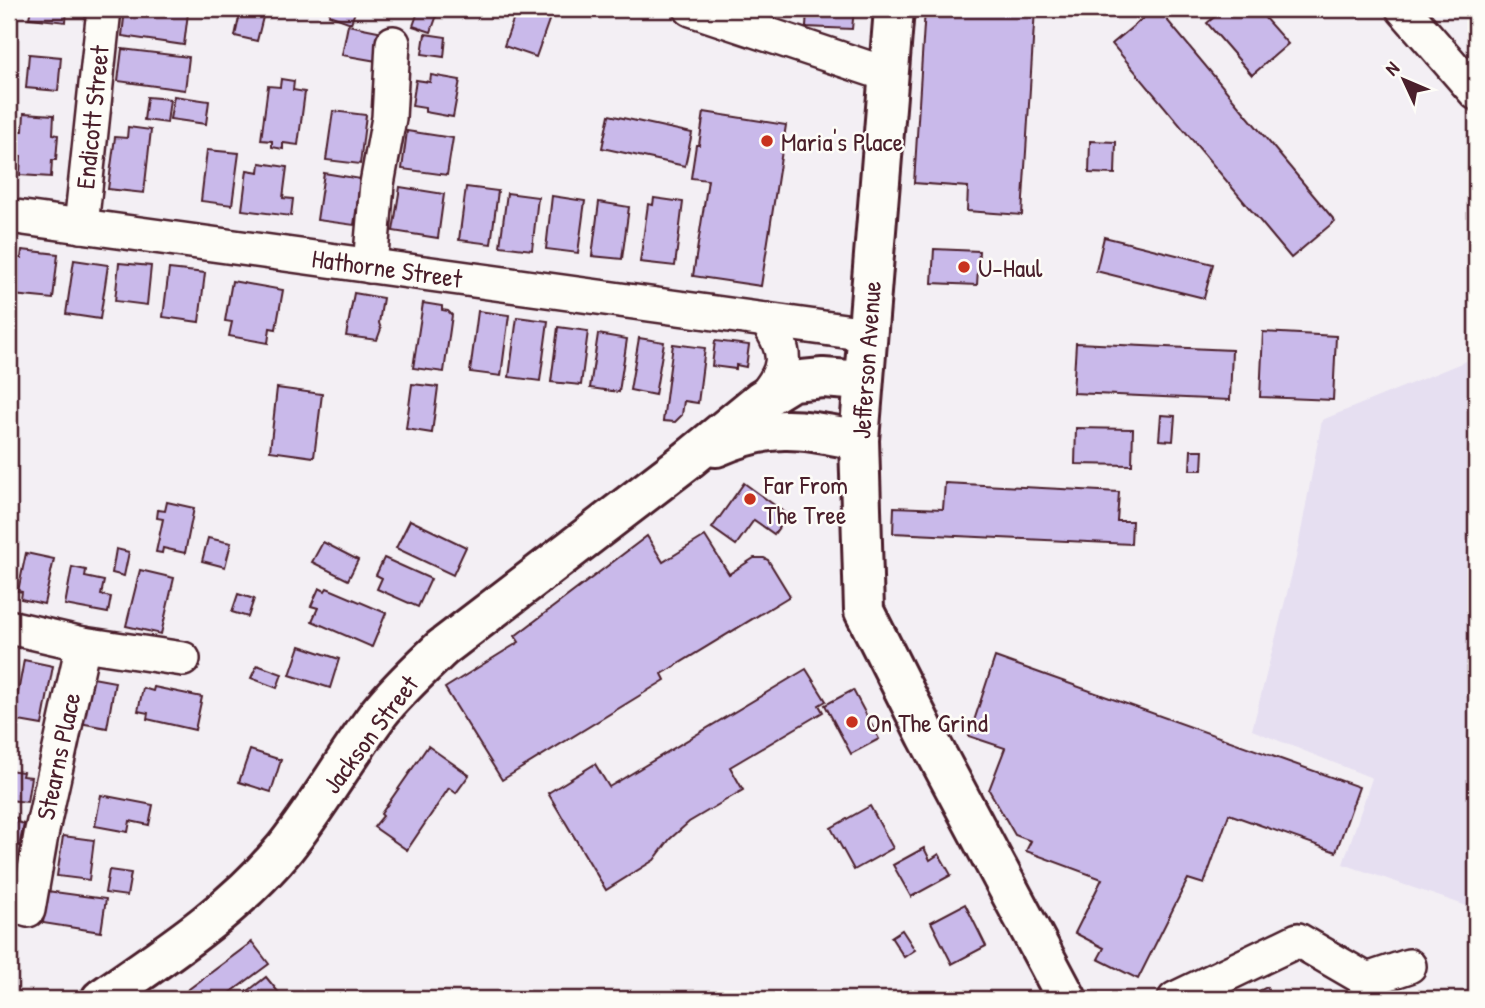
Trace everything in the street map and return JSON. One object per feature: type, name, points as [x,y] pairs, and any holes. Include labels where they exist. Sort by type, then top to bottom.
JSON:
[{"type":"main road","name":"Jefferson Avenue","points":[[894,9],[859,440],[864,611],[927,736],[1067,999]]},
{"type":"main road","name":"Jackson Street","points":[[101,999],[177,947],[253,883],[296,832],[381,712],[409,679],[442,648],[689,459],[761,400],[792,381],[823,378],[863,381]]},
{"type":"main road","name":"Jackson Street","points":[[689,459],[740,437],[774,429],[806,430],[859,440]]},
{"type":"street","name":"Endicott Street","points":[[81,226],[104,9]]},
{"type":"street","points":[[691,9],[890,75]]},
{"type":"street","points":[[1403,9],[1476,93]]},
{"type":"street","points":[[370,266],[377,184],[389,118],[393,43]]},
{"type":"street","name":"Hathorne Street","points":[[9,216],[867,334]]},
{"type":"street","points":[[761,400],[776,382],[782,369],[783,354],[779,338],[766,320]]},
{"type":"street","points":[[9,627],[83,644],[183,659]]},
{"type":"street","name":"Stearns Place","points":[[28,910],[41,835],[83,644]]},
{"type":"street","points":[[1175,999],[1298,940],[1367,980],[1409,966]]},
{"type":"shaded area","points":[[1476,357],[1476,909],[1343,864],[1372,778],[1252,730],[1296,558],[1322,420]]},
{"type":"building","points":[[31,9],[67,9],[66,22],[29,18]]},
{"type":"building","points":[[125,9],[188,13],[184,45],[122,36]]},
{"type":"building","points":[[241,9],[265,9],[257,41],[235,36]]},
{"type":"building","points":[[331,9],[356,9],[351,23],[329,15]]},
{"type":"building","points":[[419,9],[438,12],[431,32],[413,26]]},
{"type":"building","points":[[517,9],[553,9],[536,57],[504,46]]},
{"type":"building","points":[[807,9],[854,9],[852,29],[806,27]]},
{"type":"building","points":[[925,9],[1035,9],[1022,215],[967,211],[968,187],[914,183]]},
{"type":"building","points":[[1154,9],[1158,9],[1335,221],[1291,258],[1112,44]]},
{"type":"building","points":[[1224,9],[1257,9],[1288,44],[1252,75],[1207,23]]},
{"type":"building","points":[[348,25],[393,34],[388,63],[342,55]]},
{"type":"building","points":[[425,34],[446,37],[444,57],[422,54]]},
{"type":"building","points":[[122,49],[189,57],[185,90],[118,81]]},
{"type":"building","points":[[29,54],[61,57],[58,91],[26,88]]},
{"type":"building","points":[[431,75],[460,80],[453,117],[425,112],[425,108],[412,106],[416,80],[430,82]]},
{"type":"building","points":[[281,79],[294,81],[293,90],[305,92],[298,145],[283,143],[283,149],[272,147],[272,141],[261,140],[268,86],[280,87]]},
{"type":"building","points":[[174,96],[209,101],[206,124],[170,119]]},
{"type":"building","points":[[147,97],[170,99],[167,123],[144,120]]},
{"type":"building","points":[[333,111],[366,115],[360,164],[326,160]]},
{"type":"building","points":[[704,112],[786,125],[761,286],[693,276],[708,180],[691,178]]},
{"type":"building","points":[[24,113],[54,115],[53,134],[58,135],[56,160],[52,160],[51,177],[20,175],[21,156],[17,156]]},
{"type":"building","points":[[609,115],[692,133],[685,166],[602,148]]},
{"type":"building","points":[[128,127],[151,130],[144,193],[108,189],[115,137],[127,138]]},
{"type":"building","points":[[407,131],[453,138],[447,175],[402,169]]},
{"type":"building","points":[[1090,141],[1116,142],[1115,174],[1089,173]]},
{"type":"building","points":[[207,150],[239,153],[232,205],[201,201]]},
{"type":"building","points":[[260,163],[287,167],[283,198],[293,199],[291,216],[242,210],[247,170],[259,172]]},
{"type":"building","points":[[324,173],[361,179],[354,225],[317,220]]},
{"type":"building","points":[[400,187],[444,194],[438,238],[393,231]]},
{"type":"building","points":[[466,187],[498,191],[491,244],[459,240]]},
{"type":"building","points":[[507,193],[538,197],[532,250],[500,246]]},
{"type":"building","points":[[552,196],[585,201],[578,253],[546,249]]},
{"type":"building","points":[[654,198],[683,202],[675,266],[640,262],[648,204],[653,205]]},
{"type":"building","points":[[599,202],[629,207],[622,259],[592,256]]},
{"type":"building","points":[[1104,237],[1213,264],[1204,298],[1096,271]]},
{"type":"building","points":[[934,249],[979,251],[977,285],[932,283]]},
{"type":"building","points":[[22,250],[58,254],[53,299],[13,295],[17,258],[21,258]]},
{"type":"building","points":[[74,260],[108,265],[100,319],[66,314]]},
{"type":"building","points":[[119,263],[151,266],[147,305],[115,301]]},
{"type":"building","points":[[169,269],[205,273],[199,322],[163,317]]},
{"type":"building","points":[[232,281],[283,290],[276,329],[270,328],[268,343],[229,336],[232,322],[225,321]]},
{"type":"building","points":[[354,293],[383,298],[379,323],[381,329],[377,340],[346,336]]},
{"type":"building","points":[[423,303],[442,306],[442,310],[452,315],[444,372],[413,368]]},
{"type":"building","points":[[478,311],[509,315],[501,376],[470,372]]},
{"type":"building","points":[[517,317],[548,321],[540,381],[509,377]]},
{"type":"building","points":[[558,327],[588,331],[581,385],[551,382]]},
{"type":"building","points":[[1263,332],[1336,336],[1333,400],[1260,397]]},
{"type":"building","points":[[598,334],[627,339],[619,392],[590,388]]},
{"type":"building","points":[[639,338],[664,342],[655,395],[630,390]]},
{"type":"building","points":[[715,341],[749,345],[746,367],[736,365],[736,369],[712,366]]},
{"type":"building","points":[[1076,343],[1232,350],[1230,400],[1073,393]]},
{"type":"building","points":[[673,344],[705,348],[698,403],[684,401],[682,415],[675,422],[663,421]]},
{"type":"building","points":[[412,384],[438,387],[432,433],[406,429]]},
{"type":"building","points":[[277,388],[322,394],[314,457],[270,451]]},
{"type":"building","points":[[1161,415],[1175,416],[1173,441],[1159,440]]},
{"type":"building","points":[[1076,428],[1133,429],[1132,465],[1075,464]]},
{"type":"building","points":[[1191,450],[1203,450],[1202,470],[1190,470]]},
{"type":"building","name":"Far From The Tree","points":[[744,483],[788,515],[774,534],[754,520],[736,545],[712,528]]},
{"type":"building","points":[[945,483],[1119,492],[1117,521],[1132,521],[1131,544],[893,533],[894,507],[943,509]]},
{"type":"building","points":[[167,502],[194,508],[185,553],[163,548],[162,553],[156,552],[163,519],[157,518],[158,510],[165,511]]},
{"type":"building","points":[[410,520],[466,547],[453,575],[396,548]]},
{"type":"building","points":[[9,532],[14,533],[9,562]]},
{"type":"building","points":[[647,536],[663,562],[705,536],[729,574],[754,558],[764,558],[768,560],[790,596],[662,674],[665,680],[502,780],[445,688],[519,642],[515,636]]},
{"type":"building","points":[[208,538],[231,543],[225,567],[202,561]]},
{"type":"building","points":[[323,542],[358,560],[348,580],[312,562]]},
{"type":"building","points":[[116,549],[129,552],[124,576],[112,573]]},
{"type":"building","points":[[26,553],[54,559],[44,604],[21,599],[22,592],[18,591]]},
{"type":"building","points":[[384,558],[431,579],[418,607],[377,589],[382,578],[376,575]]},
{"type":"building","points":[[72,567],[86,570],[85,577],[104,581],[101,595],[111,597],[108,613],[65,605]]},
{"type":"building","points":[[140,570],[174,578],[161,634],[126,626]]},
{"type":"building","points":[[319,588],[325,591],[327,588],[386,613],[372,647],[312,621],[318,608],[311,606]]},
{"type":"building","points":[[238,594],[254,599],[248,617],[232,612]]},
{"type":"building","points":[[300,646],[339,659],[330,688],[290,675]]},
{"type":"building","points":[[995,657],[1359,787],[1336,852],[1229,814],[1204,884],[1188,879],[1138,979],[1098,959],[1104,948],[1075,933],[1102,879],[1026,851],[1031,841],[1015,835],[989,790],[1005,748],[969,736]]},
{"type":"building","points":[[24,660],[53,666],[42,725],[13,720]]},
{"type":"building","points":[[257,665],[282,674],[277,688],[251,678]]},
{"type":"building","points":[[806,669],[826,701],[819,705],[823,712],[730,767],[743,790],[689,822],[670,839],[654,860],[606,890],[548,793],[595,764],[609,787]]},
{"type":"building","points":[[82,676],[115,682],[107,728],[74,722]]},
{"type":"building","points":[[154,687],[202,697],[195,730],[147,719],[148,713],[138,711],[143,688],[153,691]]},
{"type":"building","name":"On The Grind","points":[[853,690],[879,739],[851,754],[825,705]]},
{"type":"building","points":[[428,746],[469,775],[456,793],[449,788],[407,850],[374,827]]},
{"type":"building","points":[[250,750],[281,760],[271,792],[239,782]]},
{"type":"building","points":[[9,770],[23,772],[22,776],[31,777],[27,802],[9,800]]},
{"type":"building","points":[[101,795],[153,805],[149,825],[130,821],[128,832],[95,826]]},
{"type":"building","points":[[870,806],[893,848],[854,870],[831,828]]},
{"type":"building","points":[[9,817],[17,818],[17,822],[24,824],[19,846],[12,844],[11,848],[9,848]]},
{"type":"building","points":[[63,836],[94,840],[89,880],[57,876]]},
{"type":"building","points":[[924,848],[930,860],[939,854],[951,875],[911,897],[893,865]]},
{"type":"building","points":[[109,870],[131,873],[127,896],[105,893]]},
{"type":"building","points":[[47,891],[106,899],[101,932],[43,923]]},
{"type":"building","points":[[965,904],[986,946],[952,964],[931,922]]},
{"type":"building","points":[[902,930],[915,950],[904,957],[891,937]]},
{"type":"building","points":[[252,942],[269,964],[222,999],[190,999],[185,992]]},
{"type":"building","points":[[266,977],[284,999],[238,999]]},
{"type":"building","points":[[1267,987],[1273,999],[1243,999]]},
{"type":"place","name":"Maria's Place","points":[[767,141]]},
{"type":"place","name":"U-Haul","points":[[964,267]]},
{"type":"place","name":"Far From The Tree","points":[[750,499]]},
{"type":"place","name":"On The Grind","points":[[852,722]]}]
